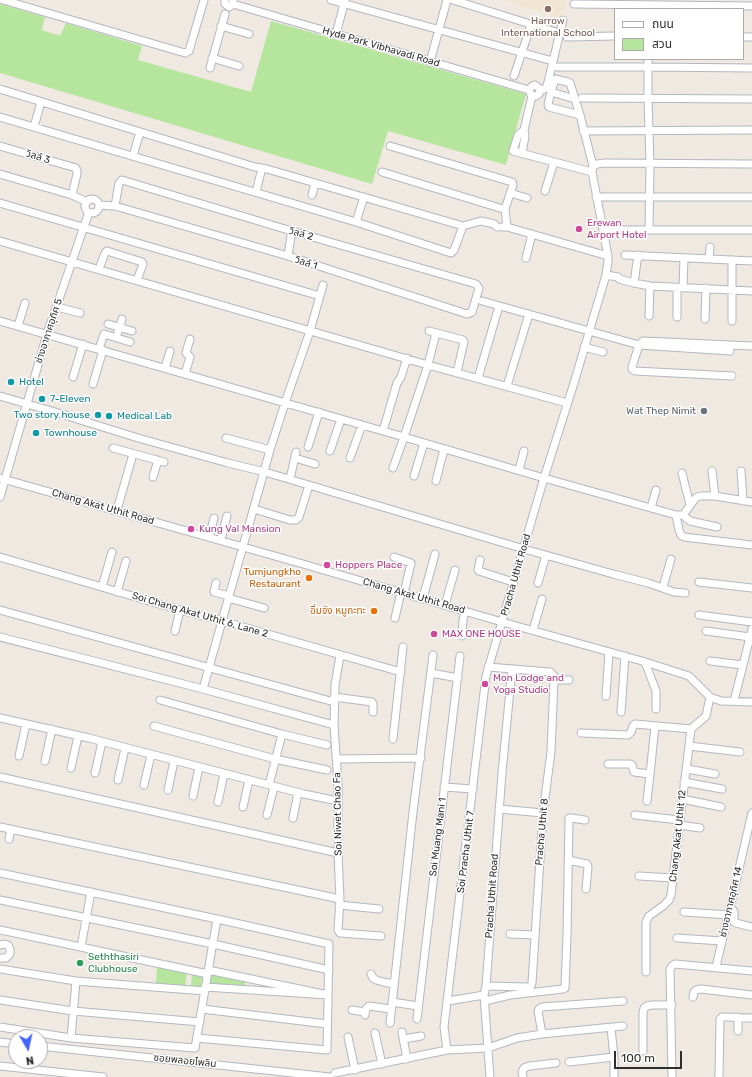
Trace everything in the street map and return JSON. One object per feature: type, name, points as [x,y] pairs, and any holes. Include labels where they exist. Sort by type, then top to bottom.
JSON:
[{"type":"street","points":[[3,0],[185,53],[189,51],[205,0]]},
{"type":"street","points":[[331,0],[344,2],[548,60]]},
{"type":"street","points":[[430,62],[447,0]]},
{"type":"street","points":[[453,0],[559,33]]},
{"type":"street","points":[[210,68],[221,26],[225,14],[228,13],[227,2]]},
{"type":"street","name":"Hyde Park Vibhavadi Road","points":[[227,2],[531,93],[530,87],[535,85],[540,91],[547,86],[563,20]]},
{"type":"street","points":[[336,34],[344,2]]},
{"type":"street","points":[[574,4],[752,6]]},
{"type":"street","points":[[514,76],[531,25]]},
{"type":"street","points":[[221,26],[249,34]]},
{"type":"street","points":[[567,37],[614,36]]},
{"type":"street","points":[[212,58],[239,66]]},
{"type":"street","points":[[648,60],[650,164],[649,230]]},
{"type":"street","points":[[557,67],[752,68]]},
{"type":"street","name":"Pracha Uthit Road","points":[[488,667],[584,346],[608,275],[608,256],[578,99],[570,83],[558,79],[555,79],[551,92]]},
{"type":"street","points":[[0,89],[140,132],[463,226],[481,221],[492,223],[497,226],[507,227],[608,256]]},
{"type":"street","points":[[580,115],[549,107],[548,104],[551,92],[578,99],[752,99]]},
{"type":"street","points":[[522,153],[525,136],[524,130],[531,93]]},
{"type":"street","points":[[34,127],[41,102]]},
{"type":"street","points":[[0,117],[356,222],[451,253],[454,250],[463,226]]},
{"type":"street","points":[[524,130],[518,135],[513,150],[554,162],[592,169],[597,164],[605,163],[752,164]]},
{"type":"street","points":[[584,131],[752,130]]},
{"type":"street","points":[[133,156],[140,132]]},
{"type":"street","name":"วิลล์ 3","points":[[0,146],[76,168],[77,174],[72,195]]},
{"type":"street","points":[[390,146],[512,182],[513,185],[505,209],[507,227]]},
{"type":"street","points":[[546,191],[554,162]]},
{"type":"street","points":[[256,192],[262,168]]},
{"type":"street","points":[[382,172],[505,209]]},
{"type":"street","points":[[0,174],[72,195],[87,202]]},
{"type":"street","name":"วิลล์ 2","points":[[115,206],[119,183],[122,180],[476,284],[479,288]]},
{"type":"street","points":[[312,195],[315,183]]},
{"type":"street","points":[[510,193],[527,198]]},
{"type":"street","points":[[596,196],[752,197]]},
{"type":"street","points":[[356,222],[364,197]]},
{"type":"street","points":[[92,199],[97,200],[99,205],[98,210],[89,212],[86,208],[87,202],[92,199]]},
{"type":"street","points":[[0,204],[320,296]]},
{"type":"street","name":"วิลล์ 1","points":[[99,205],[115,206],[288,256],[467,314],[472,312],[479,288]]},
{"type":"street","name":"ช่างอากาศอุทิศ 5","points":[[0,497],[3,478],[48,334],[89,212]]},
{"type":"street","points":[[603,230],[752,230]]},
{"type":"street","points":[[288,256],[291,236],[295,232]]},
{"type":"street","points":[[526,258],[532,234]]},
{"type":"street","points":[[0,241],[428,365],[567,403]]},
{"type":"street","points":[[709,258],[710,247]]},
{"type":"street","points":[[99,269],[107,251],[142,262],[143,264],[137,280]]},
{"type":"street","points":[[625,255],[752,261]]},
{"type":"street","points":[[634,283],[638,256]]},
{"type":"street","points":[[677,317],[684,258]]},
{"type":"street","points":[[732,260],[732,321]]},
{"type":"street","points":[[608,275],[617,280],[620,279],[650,286],[752,291]]},
{"type":"street","points":[[202,689],[265,472],[270,450],[310,331],[323,285]]},
{"type":"street","points":[[648,316],[650,286]]},
{"type":"street","points":[[705,320],[706,288]]},
{"type":"street","points":[[482,301],[639,345],[730,351]]},
{"type":"street","points":[[18,326],[25,303]]},
{"type":"street","points":[[478,378],[499,306]]},
{"type":"street","points":[[57,307],[80,313]]},
{"type":"street","points":[[507,386],[529,314]]},
{"type":"street","points":[[116,338],[122,319]]},
{"type":"street","points":[[0,321],[285,402],[544,478],[680,515],[690,521],[717,527]]},
{"type":"street","points":[[108,324],[132,331]]},
{"type":"street","points":[[393,468],[428,365],[433,332],[463,340],[464,342],[457,372]]},
{"type":"street","points":[[94,384],[104,334],[130,342]]},
{"type":"street","points":[[185,374],[190,356],[186,353],[190,339]]},
{"type":"street","points":[[732,376],[633,370],[632,367],[639,345],[643,341],[752,346]]},
{"type":"street","points":[[73,377],[83,344]]},
{"type":"street","points":[[584,346],[603,352]]},
{"type":"street","points":[[165,368],[170,351]]},
{"type":"street","points":[[383,431],[407,358]]},
{"type":"street","points":[[0,396],[138,438],[290,479],[524,549],[663,587],[674,592],[685,593]]},
{"type":"street","points":[[308,447],[319,412]]},
{"type":"street","points":[[330,451],[341,419]]},
{"type":"street","points":[[350,458],[362,425]]},
{"type":"street","points":[[226,438],[270,450]]},
{"type":"street","points":[[414,476],[424,443]]},
{"type":"street","points":[[113,448],[161,461],[153,477]]},
{"type":"street","points":[[436,481],[444,449]]},
{"type":"street","points":[[519,470],[524,451]]},
{"type":"street","points":[[117,510],[133,454]]},
{"type":"street","points":[[290,479],[296,455],[315,464]]},
{"type":"street","points":[[712,471],[715,496]]},
{"type":"street","points":[[741,472],[743,501]]},
{"type":"street","points":[[682,473],[690,505]]},
{"type":"street","name":"Chang Akat Uthit Road","points":[[3,478],[646,662],[689,676],[710,697]]},
{"type":"street","points":[[254,509],[290,520],[296,520],[299,517],[309,485]]},
{"type":"street","points":[[651,508],[656,490]]},
{"type":"street","points":[[752,502],[715,496],[697,497],[680,515],[678,530],[684,537],[752,545]]},
{"type":"street","points":[[221,540],[227,516]]},
{"type":"street","points":[[209,537],[214,518]]},
{"type":"street","points":[[102,587],[112,552]]},
{"type":"street","points":[[423,598],[435,554]]},
{"type":"street","points":[[538,583],[546,555]]},
{"type":"street","name":"Soi Chang Akat Uthit 6, Lane 2","points":[[0,557],[117,592],[401,672]]},
{"type":"street","points":[[394,557],[412,563],[395,618]]},
{"type":"street","points":[[663,587],[671,558]]},
{"type":"street","points":[[480,560],[479,571],[513,582]]},
{"type":"street","points":[[117,592],[126,561]]},
{"type":"street","points":[[445,605],[455,570]]},
{"type":"street","points":[[700,582],[752,588]]},
{"type":"street","points":[[216,583],[214,592],[264,608]]},
{"type":"street","points":[[533,630],[542,599]]},
{"type":"street","points":[[0,610],[208,667],[334,699],[372,702],[373,712]]},
{"type":"street","points":[[175,631],[180,610]]},
{"type":"street","points":[[462,636],[462,620],[465,611]]},
{"type":"street","points":[[699,615],[752,622]]},
{"type":"street","points":[[706,631],[751,633],[734,701]]},
{"type":"street","points":[[0,637],[334,725]]},
{"type":"street","points":[[394,739],[403,647]]},
{"type":"street","points":[[606,696],[609,652]]},
{"type":"street","name":"Soi Niwet Chao Fa","points":[[340,655],[334,699],[334,725],[337,759],[340,902],[338,930],[340,933],[381,936]]},
{"type":"street","points":[[390,1023],[413,812],[433,655]]},
{"type":"street","name":"Soi Muang Mani 1","points":[[417,1019],[460,656]]},
{"type":"street","points":[[621,712],[625,656]]},
{"type":"street","points":[[710,661],[743,665]]},
{"type":"street","points":[[646,662],[656,691],[656,709]]},
{"type":"street","points":[[488,667],[550,672],[554,676],[554,680],[569,680]]},
{"type":"street","name":"Soi Pracha Uthit 7","points":[[447,1050],[444,1027],[488,667]]},
{"type":"street","name":"Pracha Uthit Road","points":[[490,1077],[485,998],[499,809],[512,669]]},
{"type":"street","points":[[431,673],[458,678]]},
{"type":"street","name":"Pracha Uthit 8","points":[[486,986],[531,986],[543,813],[551,752],[554,680]]},
{"type":"street","points":[[581,733],[628,735],[634,725],[691,729],[706,716],[710,697],[721,702],[752,702]]},
{"type":"street","points":[[160,700],[327,745]]},
{"type":"street","points":[[0,718],[52,729],[298,793],[338,801]]},
{"type":"street","points":[[19,756],[26,724]]},
{"type":"street","points":[[154,726],[327,770]]},
{"type":"street","points":[[647,800],[655,726]]},
{"type":"street","points":[[45,761],[52,729]]},
{"type":"street","name":"Chang Akat Uthit 12","points":[[646,972],[646,922],[649,916],[669,900],[671,895],[691,729]]},
{"type":"street","points":[[267,815],[275,758],[282,734]]},
{"type":"street","points":[[71,768],[78,736]]},
{"type":"street","points":[[95,773],[102,742]]},
{"type":"street","points":[[689,746],[740,752]]},
{"type":"street","points":[[118,780],[125,748]]},
{"type":"street","points":[[144,785],[151,755]]},
{"type":"street","points":[[337,759],[421,758]]},
{"type":"street","points":[[168,790],[174,761]]},
{"type":"street","points":[[608,764],[632,765],[634,772],[650,774]]},
{"type":"street","points":[[193,796],[199,767]]},
{"type":"street","points":[[687,769],[716,774]]},
{"type":"street","points":[[218,802],[224,774]]},
{"type":"street","points":[[0,777],[338,853]]},
{"type":"street","points":[[243,807],[249,780]]},
{"type":"street","points":[[684,782],[722,789]]},
{"type":"street","points":[[444,787],[473,789]]},
{"type":"street","points":[[293,818],[298,793]]},
{"type":"street","points":[[682,799],[721,807]]},
{"type":"street","points":[[499,809],[543,813]]},
{"type":"street","name":"ช่างอากาศอุทิศ 14","points":[[716,967],[729,912],[749,840],[752,813]]},
{"type":"street","points":[[635,815],[679,822],[700,828]]},
{"type":"street","points":[[448,1001],[564,988],[569,818],[586,820]]},
{"type":"street","points":[[0,827],[340,902],[379,908]]},
{"type":"street","points":[[9,839],[11,829]]},
{"type":"street","points":[[568,860],[587,864],[586,889]]},
{"type":"street","points":[[0,873],[329,944],[327,1050],[197,1038]]},
{"type":"street","points":[[639,876],[673,878]]},
{"type":"street","points":[[81,947],[91,892]]},
{"type":"street","points":[[0,900],[213,944],[329,970]]},
{"type":"street","points":[[684,912],[729,912],[733,910],[734,922],[752,927]]},
{"type":"street","points":[[0,1027],[71,1038],[195,1048],[217,919]]},
{"type":"street","points":[[0,960],[6,958],[10,952],[8,946],[2,944],[3,930],[81,947],[328,995]]},
{"type":"street","points":[[510,934],[535,935]]},
{"type":"street","points":[[677,938],[722,941]]},
{"type":"street","points":[[672,1077],[672,1005],[670,969],[672,966],[675,964],[752,971]]},
{"type":"street","points":[[0,969],[76,980],[205,989],[328,995]]},
{"type":"street","points":[[371,974],[376,980],[394,984]]},
{"type":"street","points":[[71,1038],[76,980]]},
{"type":"street","points":[[693,997],[696,990],[701,989],[752,995]]},
{"type":"street","points":[[0,1000],[74,1011],[200,1022]]},
{"type":"street","points":[[542,1034],[538,1011],[542,1007],[623,1001]]},
{"type":"street","points":[[643,1051],[644,1008],[652,1005],[672,1005]]},
{"type":"street","points":[[352,1010],[365,1014],[366,1009],[369,1006],[418,1006]]},
{"type":"street","points":[[202,1009],[327,1024]]},
{"type":"street","points":[[720,1077],[720,1019],[722,1017],[752,1018]]},
{"type":"street","points":[[738,1017],[738,1031]]},
{"type":"street","name":"ซอยพลอยไพลิน","points":[[48,1047],[332,1075],[447,1050],[488,1048],[517,1038],[623,1026]]},
{"type":"street","points":[[611,1028],[614,1057],[614,1077]]},
{"type":"street","points":[[402,1032],[407,1059]]},
{"type":"street","points":[[375,1033],[382,1064]]},
{"type":"street","points":[[404,1039],[421,1036]]},
{"type":"street","points":[[348,1037],[355,1070]]},
{"type":"street","points":[[569,1062],[614,1057]]},
{"type":"street","points":[[523,1077],[522,1072],[524,1068],[529,1066],[556,1063]]},
{"type":"street","points":[[0,1066],[98,1077]]},
{"type":"shaded area","name":"Harrow International School","points":[[503,0],[567,0],[560,19]]},
{"type":"green space","points":[[0,4],[45,17],[42,30],[60,36],[66,23],[142,46],[138,60],[251,92],[271,21],[526,94],[506,165],[388,131],[372,184],[0,73]]},
{"type":"green space","points":[[157,967],[187,973],[185,986],[156,983]]},
{"type":"green space","points":[[211,973],[245,981],[245,986],[209,984]]},
{"type":"green space","points":[[192,974],[202,976],[201,987],[191,986]]},
{"type":"place","name":"Harrow International School","points":[[548,9]]},
{"type":"place","name":"Erewan Airport Hotel","points":[[579,229]]},
{"type":"place","name":"Hotel","points":[[11,382]]},
{"type":"place","name":"7-Eleven","points":[[42,399]]},
{"type":"place","name":"Wat Thep Nimit","points":[[704,411]]},
{"type":"place","name":"Two story house","points":[[98,415]]},
{"type":"place","name":"Medical Lab","points":[[109,416]]},
{"type":"place","name":"Townhouse","points":[[36,433]]},
{"type":"place","name":"Kung Val Mansion","points":[[191,529]]},
{"type":"place","name":"Hoppers Place","points":[[327,565]]},
{"type":"place","name":"Tumjungkho Restaurant","points":[[309,578]]},
{"type":"place","name":"อิ่มจัง หมูกะทะ","points":[[374,611]]},
{"type":"place","name":"MAX ONE HOUSE","points":[[434,634]]},
{"type":"place","name":"Mon Lodge and Yoga Studio","points":[[485,684]]},
{"type":"place","name":"Seththasiri Clubhouse","points":[[80,963]]}]
